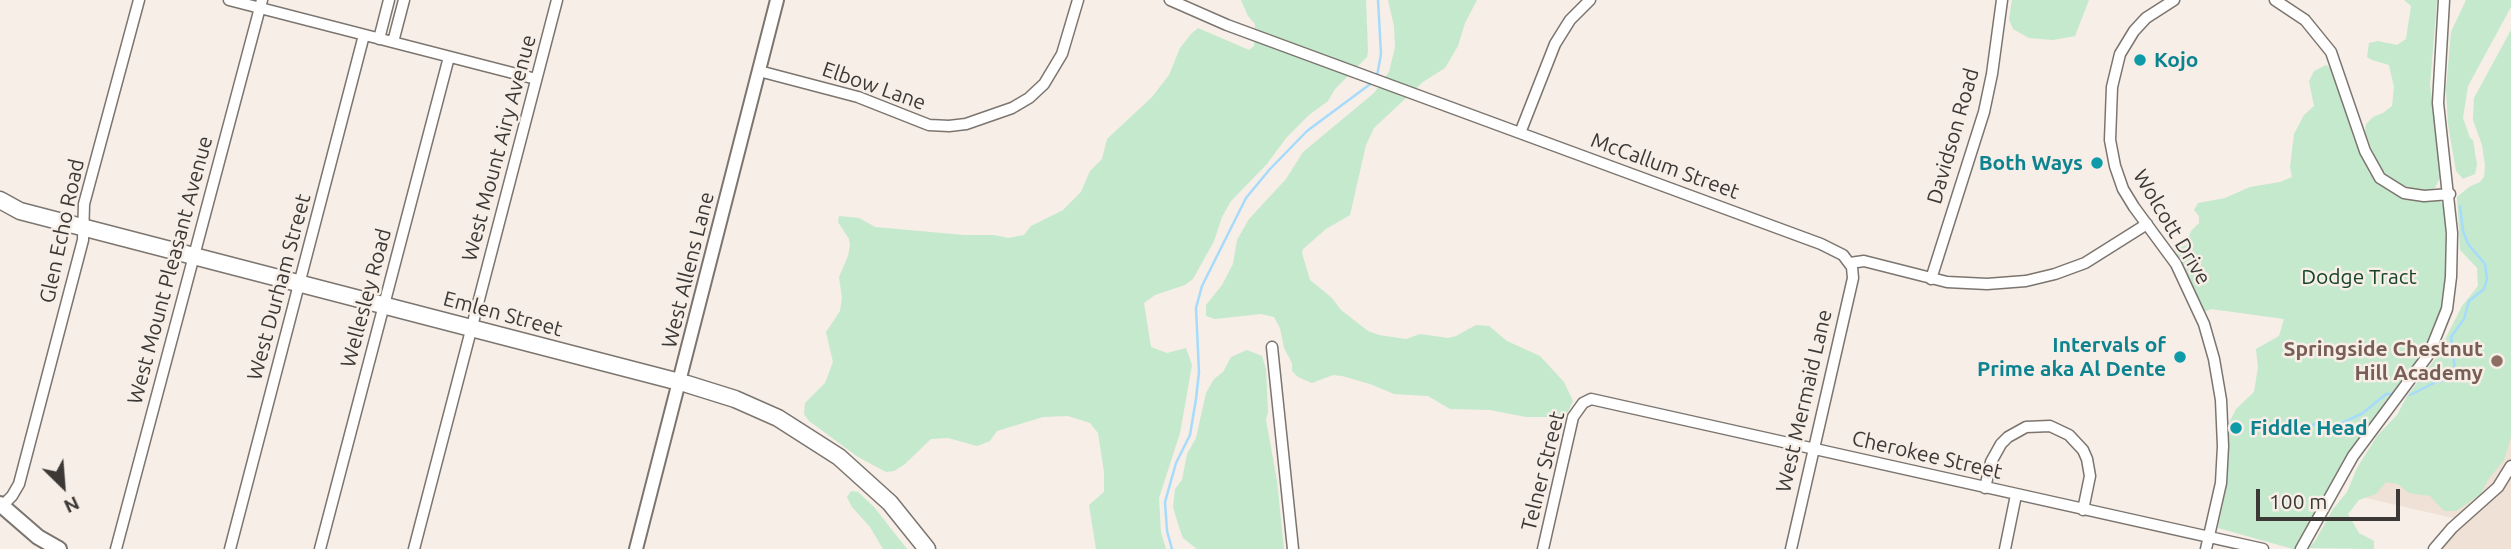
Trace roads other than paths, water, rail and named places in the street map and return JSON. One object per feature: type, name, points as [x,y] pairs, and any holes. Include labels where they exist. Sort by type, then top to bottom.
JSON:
[{"type":"main road","name":"Emlen Street","points":[[0,200],[20,211],[679,382],[749,405],[778,418],[820,443],[878,491],[927,549]]},
{"type":"main road","name":"Emlen Street","points":[[0,212],[20,211]]},
{"type":"main road","points":[[1,505],[38,537],[59,549]]},
{"type":"street","name":"Glen Echo Road","points":[[1,505],[14,494],[19,484],[83,240],[85,204],[139,0]]},
{"type":"street","points":[[229,0],[261,4],[364,35],[536,79]]},
{"type":"street","points":[[379,39],[390,0]]},
{"type":"street","points":[[393,42],[404,0]]},
{"type":"street","name":"West Mount Airy Avenue","points":[[414,549],[557,0]]},
{"type":"street","name":"West Allens Lane","points":[[636,549],[777,0]]},
{"type":"street","name":"Elbow Lane","points":[[759,71],[858,97],[929,125],[966,124],[1012,108],[1044,85],[1062,54],[1078,0]]},
{"type":"street","name":"McCallum Street","points":[[1170,0],[1227,25],[1821,244],[1838,251],[1850,263],[1864,261],[1931,279],[1987,284],[2026,281],[2055,274],[2101,255],[2147,224]]},
{"type":"street","points":[[1520,133],[1555,44],[1570,20],[1590,0]]},
{"type":"street","name":"Davidson Road","points":[[1931,279],[1984,112],[2002,0]]},
{"type":"street","name":"Wolcott Drive","points":[[2174,0],[2152,13],[2134,31],[2120,54],[2113,79],[2110,126],[2115,166],[2129,199],[2176,264],[2209,340],[2218,380],[2224,446],[2221,483],[2206,549]]},
{"type":"street","points":[[2275,0],[2305,20],[2331,52],[2365,151],[2380,178],[2404,193],[2424,196],[2450,194]]},
{"type":"street","points":[[2301,549],[2353,456],[2420,367],[2436,340],[2446,309],[2451,277],[2450,194],[2439,114],[2438,76],[2444,0]]},
{"type":"street","name":"West Mount Pleasant Avenue","points":[[116,549],[261,4]]},
{"type":"street","name":"West Durham Street","points":[[230,549],[364,35]]},
{"type":"street","name":"Wellesley Road","points":[[320,549],[449,57]]},
{"type":"street","name":"West Mermaid Lane","points":[[1791,549],[1853,278],[1850,263]]},
{"type":"street","points":[[1272,346],[1293,549]]},
{"type":"street","name":"Cherokee Street","points":[[1583,403],[1598,400],[2263,549]]},
{"type":"street","name":"Telner Street","points":[[1543,549],[1573,417],[1583,403]]},
{"type":"street","points":[[1985,488],[1991,462],[2008,437],[2026,427],[2050,426],[2069,435],[2087,458],[2090,476],[2083,510]]},
{"type":"street","points":[[2434,549],[2452,528],[2498,487],[2511,466]]},
{"type":"street","points":[[2005,549],[2016,495]]},
{"type":"waterway","points":[[1377,76],[1381,54],[1378,0]]},
{"type":"waterway","points":[[1172,549],[1167,531],[1165,502],[1176,463],[1190,435],[1199,372],[1196,308],[1202,286],[1246,198],[1270,169],[1307,131],[1373,82]]},
{"type":"waterway","points":[[2410,395],[2454,375],[2451,337],[2464,319],[2469,301],[2484,289],[2487,279],[2485,264],[2468,244],[2463,231],[2460,206]]},
{"type":"waterway","points":[[2303,432],[2314,424],[2336,426],[2363,413],[2386,394],[2390,394]]},
{"type":"place","name":"Kojo","points":[[2140,60]]},
{"type":"place","name":"Both Ways","points":[[2097,163]]},
{"type":"place","name":"Intervals of Prime aka Al Dente","points":[[2180,357]]},
{"type":"place","name":"Springside Chestnut Hill Academy","points":[[2497,361]]},
{"type":"place","name":"Fiddle Head","points":[[2236,428]]},
{"type":"park label","name":"Dodge Tract","points":[[2359,277]]}]
